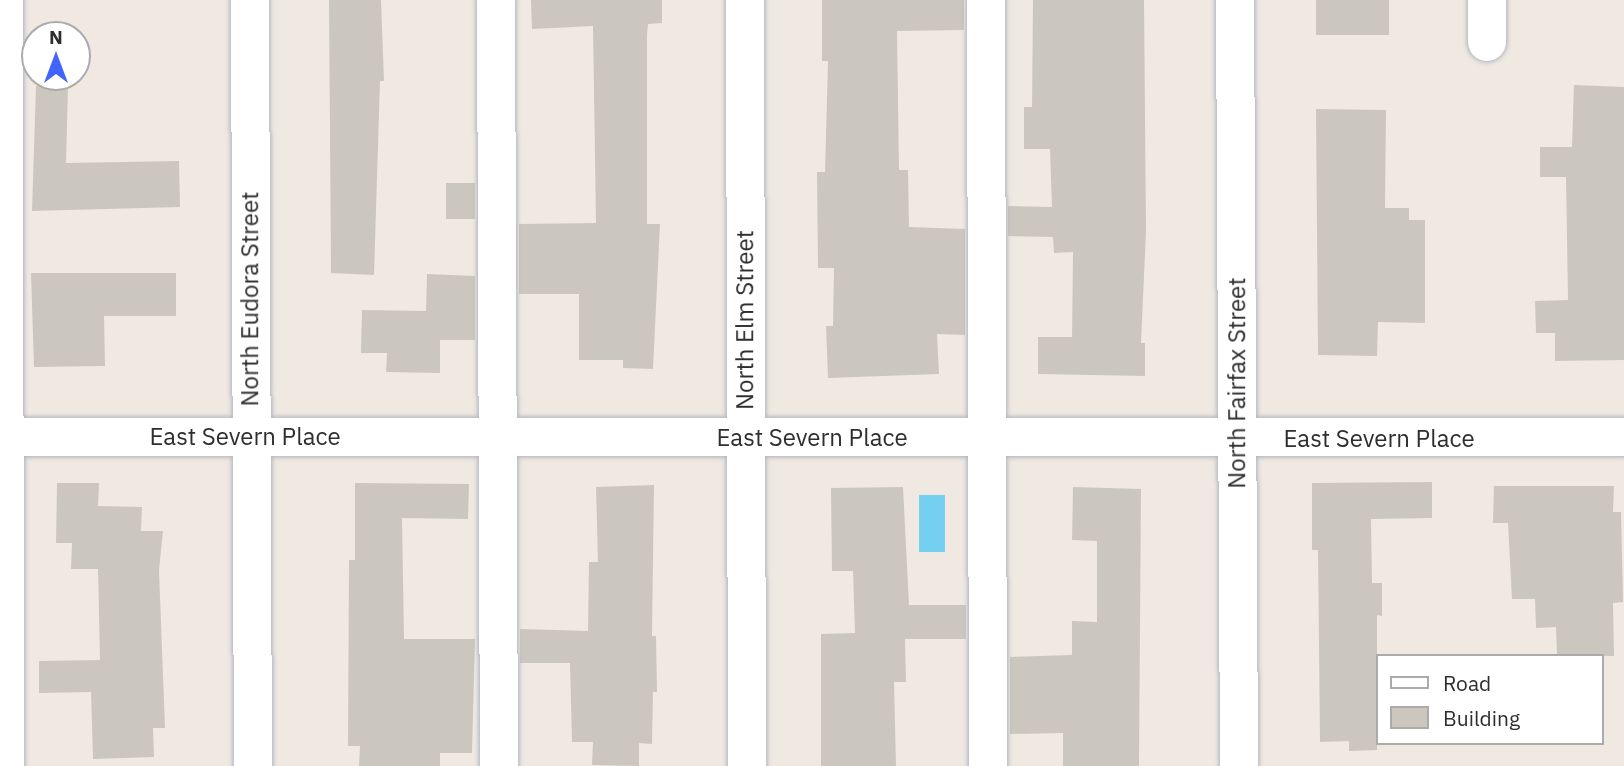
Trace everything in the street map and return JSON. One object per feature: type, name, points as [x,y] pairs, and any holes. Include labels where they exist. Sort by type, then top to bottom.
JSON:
[{"type":"street","points":[[4,0],[2,437],[5,766]]},
{"type":"street","name":"North Eudora Street","points":[[250,0],[253,766]]},
{"type":"street","points":[[496,0],[499,766]]},
{"type":"street","name":"North Elm Street","points":[[745,0],[747,766]]},
{"type":"street","points":[[986,0],[988,766]]},
{"type":"street","name":"North Fairfax Street","points":[[1235,0],[1239,766]]},
{"type":"street","points":[[1487,0],[1487,42]]},
{"type":"street","name":"East Severn Place","points":[[2,437],[1624,437]]},
{"type":"water","points":[[919,495],[945,495],[945,552],[919,552]]},
{"type":"building","points":[[329,0],[381,0],[384,81],[380,81],[374,275],[331,273]]},
{"type":"building","points":[[531,0],[662,0],[662,23],[648,24],[647,35],[647,224],[660,224],[653,369],[623,368],[623,360],[579,360],[579,294],[519,294],[519,224],[596,223],[593,26],[532,29]]},
{"type":"building","points":[[822,0],[964,0],[964,30],[897,31],[899,170],[908,170],[909,227],[965,229],[965,335],[937,334],[939,374],[828,378],[826,326],[833,326],[834,268],[818,268],[817,172],[825,172],[828,61],[822,61]]},
{"type":"building","points":[[1033,0],[1144,0],[1146,231],[1141,343],[1145,343],[1145,376],[1038,374],[1038,337],[1072,337],[1073,252],[1054,253],[1053,237],[1008,236],[1008,206],[1052,207],[1050,149],[1024,149],[1024,107],[1032,107]]},
{"type":"building","points":[[1316,0],[1389,0],[1389,35],[1316,35]]},
{"type":"building","points":[[1574,85],[1624,87],[1624,360],[1555,361],[1555,333],[1536,333],[1535,301],[1568,300],[1566,177],[1540,177],[1540,147],[1572,147]]},
{"type":"building","points":[[36,91],[68,91],[66,163],[179,161],[180,207],[32,211]]},
{"type":"building","points":[[1316,109],[1386,110],[1385,208],[1409,208],[1409,220],[1425,220],[1425,323],[1378,322],[1377,356],[1318,355]]},
{"type":"building","points":[[446,183],[475,183],[475,219],[446,219]]},
{"type":"building","points":[[31,273],[176,273],[176,316],[104,316],[105,366],[34,367]]},
{"type":"building","points":[[427,274],[475,276],[475,340],[440,340],[440,373],[386,372],[387,353],[361,353],[362,310],[426,311]]},
{"type":"building","points":[[1432,482],[1432,518],[1371,519],[1372,583],[1382,583],[1382,616],[1377,615],[1377,750],[1349,751],[1349,741],[1320,742],[1318,550],[1312,550],[1312,483]]},
{"type":"building","points":[[57,483],[99,483],[98,506],[142,507],[141,531],[163,531],[159,570],[165,728],[153,728],[154,757],[93,759],[91,692],[39,693],[39,661],[100,660],[98,569],[71,569],[72,543],[56,543]]},
{"type":"building","points":[[355,483],[469,484],[468,519],[402,518],[404,639],[475,639],[472,753],[440,753],[440,766],[359,766],[360,746],[348,746],[349,560],[355,560]]},
{"type":"building","points":[[654,485],[652,636],[656,636],[657,692],[653,692],[652,744],[639,743],[639,766],[592,765],[593,742],[572,742],[570,663],[520,663],[520,629],[588,631],[589,562],[598,562],[596,487]]},
{"type":"building","points":[[1494,486],[1614,486],[1613,512],[1621,512],[1623,602],[1613,603],[1614,656],[1557,654],[1556,627],[1536,628],[1535,599],[1512,599],[1508,523],[1493,523]]},
{"type":"building","points":[[903,487],[909,605],[966,605],[966,639],[905,639],[906,682],[894,682],[896,766],[821,766],[821,634],[855,633],[853,571],[832,571],[831,488]]},
{"type":"building","points":[[1073,487],[1141,489],[1139,766],[1063,766],[1063,733],[1010,734],[1010,657],[1072,655],[1072,621],[1097,622],[1097,541],[1072,540]]}]
